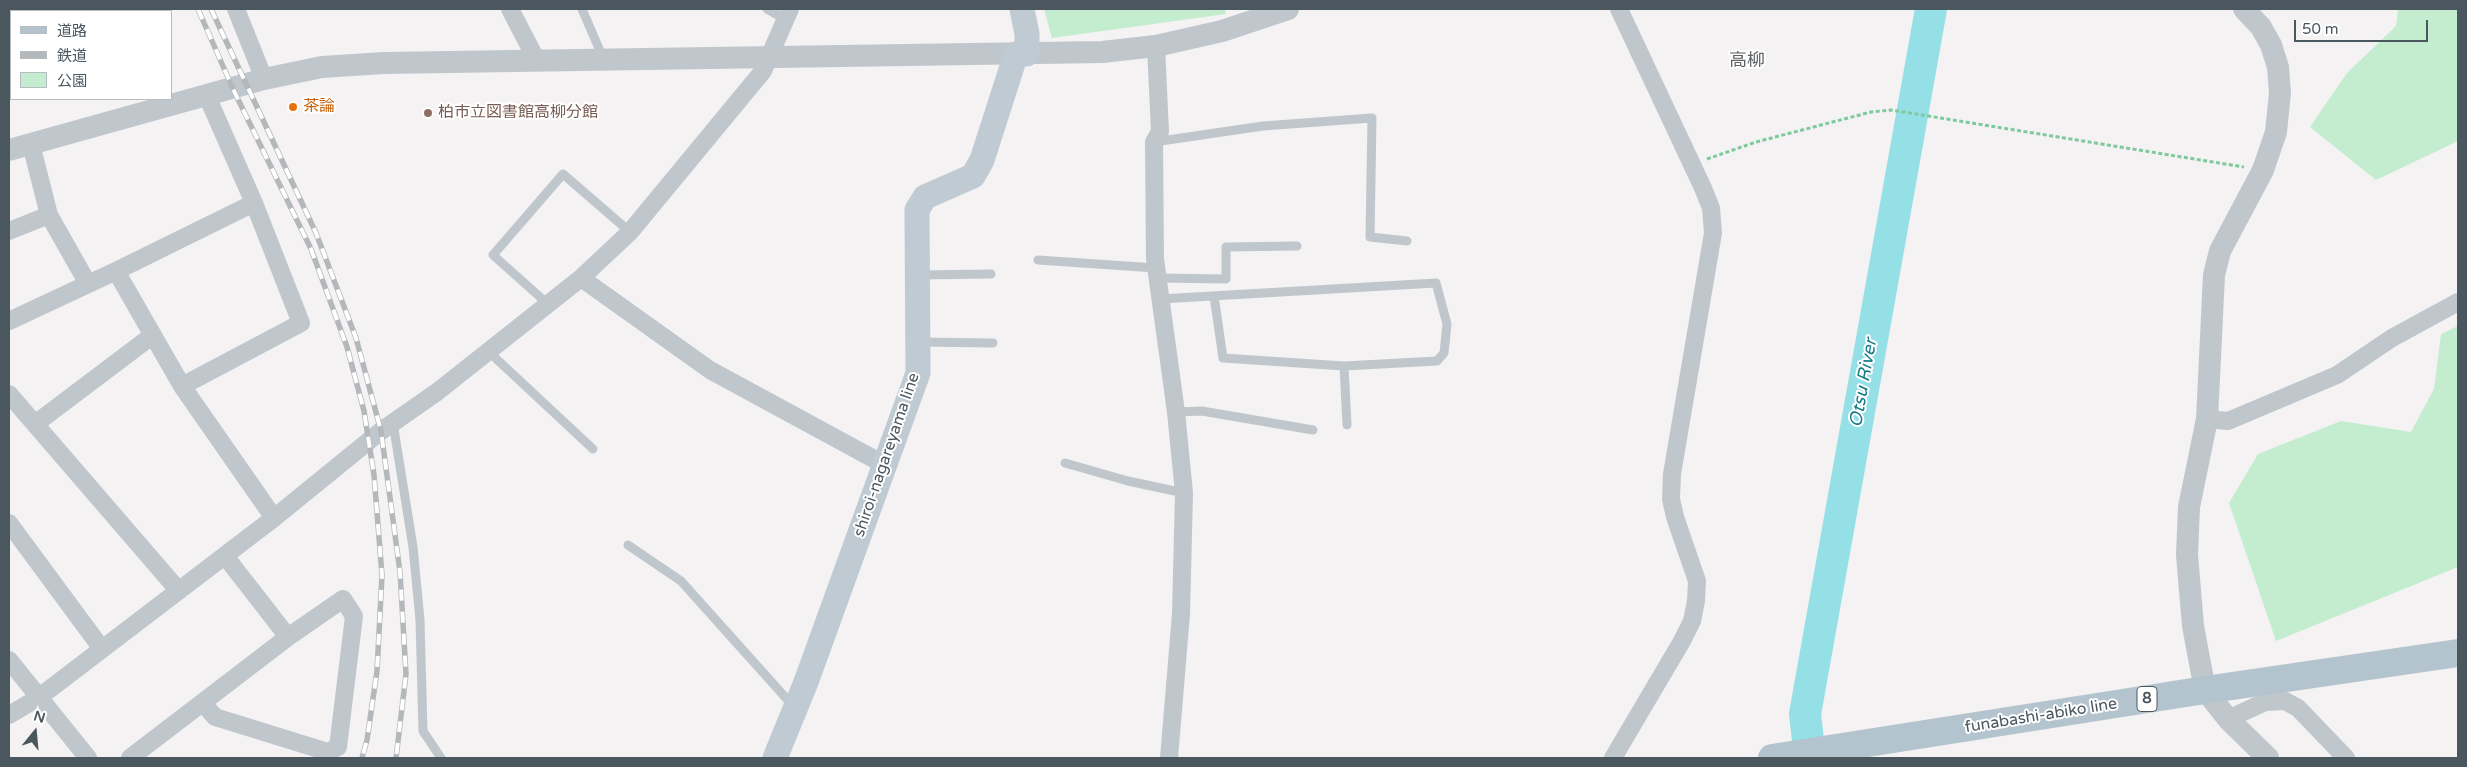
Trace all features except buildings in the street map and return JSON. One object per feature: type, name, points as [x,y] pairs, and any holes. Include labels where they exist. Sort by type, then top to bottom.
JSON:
[{"type":"main road","name":"shiroi-nagareyama line","points":[[774,758],[795,709],[918,373],[917,210],[925,197],[973,176],[982,160],[1016,54],[1027,54],[1028,34],[1022,9]]},
{"type":"main road","name":"funabashi-abiko line","points":[[1772,758],[2205,690],[2458,653]]},
{"type":"street","points":[[236,9],[264,79]]},
{"type":"street","points":[[510,9],[537,61]]},
{"type":"street","points":[[9,150],[264,79],[322,67],[384,63],[1102,52],[1156,46],[1222,31],[1288,9]]},
{"type":"street","points":[[1613,758],[1682,641],[1692,621],[1696,601],[1697,581],[1675,517],[1671,499],[1672,474],[1713,233],[1711,208],[1619,9]]},
{"type":"street","points":[[2244,9],[2261,28],[2271,45],[2278,67],[2280,94],[2276,132],[2263,170],[2224,243],[2214,275],[2207,419],[2189,507],[2187,555],[2193,626],[2205,690],[2228,719],[2268,758]]},
{"type":"street","points":[[9,715],[38,698],[225,556],[393,423],[489,352],[581,278],[630,232],[763,71],[771,57],[788,14]]},
{"type":"street","points":[[1156,46],[1160,132],[1154,142],[1156,273],[1176,412],[1184,493],[1181,614],[1169,758]]},
{"type":"street","points":[[182,386],[301,323],[254,203],[207,96]]},
{"type":"street","points":[[30,144],[49,215],[88,284]]},
{"type":"street","points":[[9,321],[254,203]]},
{"type":"street","points":[[9,231],[49,215]]},
{"type":"street","points":[[116,271],[182,386],[274,518]]},
{"type":"street","points":[[581,278],[710,370],[885,465]]},
{"type":"street","points":[[2207,419],[2228,420],[2337,375],[2392,338],[2458,302]]},
{"type":"street","points":[[35,424],[153,335]]},
{"type":"street","points":[[9,394],[179,591]]},
{"type":"street","points":[[9,523],[102,649]]},
{"type":"street","points":[[225,556],[288,637]]},
{"type":"street","points":[[130,758],[288,637],[343,599],[354,616],[338,747],[328,752],[215,717],[202,703]]},
{"type":"street","points":[[9,660],[88,758]]},
{"type":"street","points":[[2228,719],[2265,702],[2285,701],[2298,708],[2346,758]]},
{"type":"lane","points":[[582,9],[604,60]]},
{"type":"lane","points":[[768,9],[788,14]]},
{"type":"lane","points":[[1154,142],[1263,126],[1372,118],[1370,237],[1408,241]]},
{"type":"lane","points":[[549,305],[493,255],[564,174],[630,232]]},
{"type":"lane","points":[[1038,260],[1226,279],[1226,247],[1296,246]]},
{"type":"lane","points":[[916,275],[991,274]]},
{"type":"lane","points":[[1160,299],[1436,283],[1447,324],[1444,353],[1437,360],[1344,366],[1222,358],[1214,296]]},
{"type":"lane","points":[[918,342],[993,343]]},
{"type":"lane","points":[[489,352],[593,449]]},
{"type":"lane","points":[[1344,366],[1347,425]]},
{"type":"lane","points":[[1176,412],[1202,411],[1313,430]]},
{"type":"lane","points":[[393,423],[413,547],[420,620],[423,731],[441,758]]},
{"type":"lane","points":[[1065,463],[1128,481],[1184,493]]},
{"type":"lane","points":[[628,544],[681,581],[795,709]]},
{"type":"path","points":[[1692,164],[1756,142],[1871,112],[1891,110],[2263,170]]},
{"type":"green space","points":[[1044,9],[1225,9],[1226,14],[1052,38]]},
{"type":"green space","points":[[2398,9],[2458,9],[2458,141],[2376,180],[2310,127],[2347,73],[2396,26]]},
{"type":"green space","points":[[2458,326],[2458,567],[2276,641],[2229,503],[2258,454],[2341,421],[2411,432],[2434,389],[2441,334]]},
{"type":"waterway","name":"Otsu River","points":[[1810,758],[1805,714],[1931,9]]},
{"type":"railway","points":[[198,9],[233,89],[311,249],[347,347],[364,411],[374,475],[382,575],[377,671],[367,740],[362,758]]},
{"type":"railway","points":[[211,9],[316,233],[356,338],[381,431],[400,572],[406,674],[396,758]]},
{"type":"place","name":"茶論","points":[[293,107]]},
{"type":"place","name":"柏市立図書館高柳分館","points":[[428,113]]},
{"type":"district","name":"高柳","points":[[1747,61]]}]
